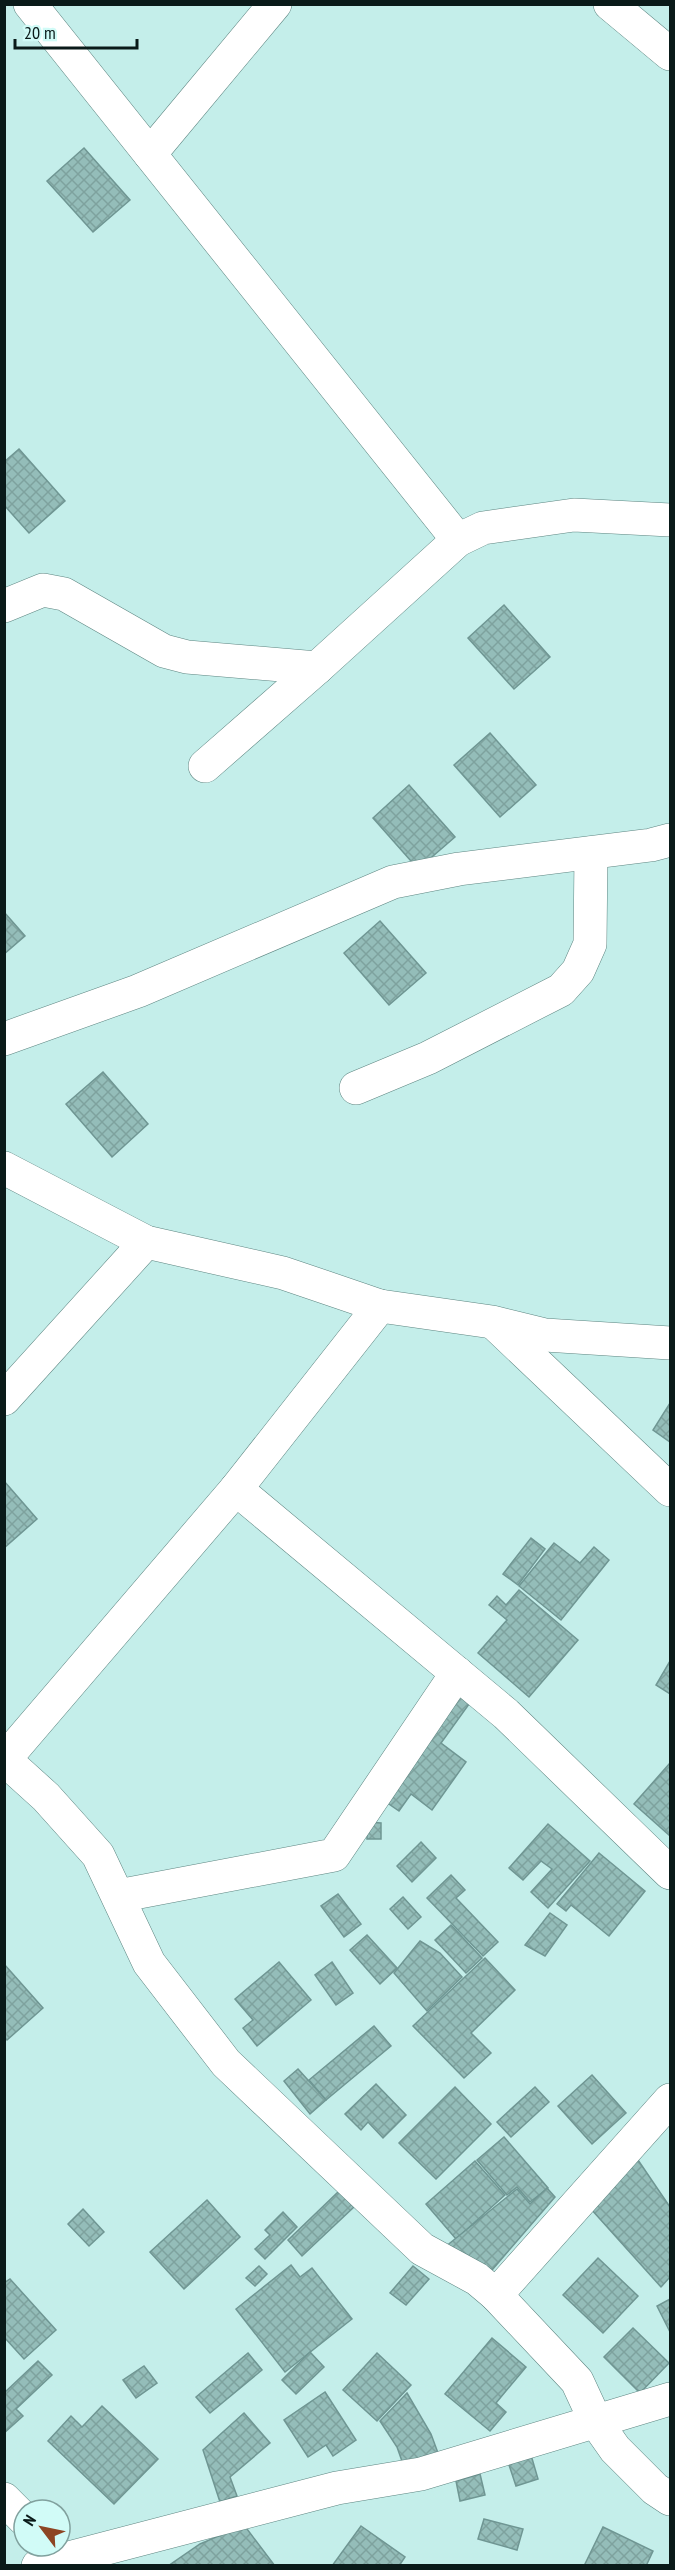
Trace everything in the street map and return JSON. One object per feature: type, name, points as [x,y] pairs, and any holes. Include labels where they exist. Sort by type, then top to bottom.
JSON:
[{"type":"street","points":[[30,4],[458,540]]},
{"type":"street","points":[[150,154],[275,4]]},
{"type":"street","points":[[610,4],[670,54]]},
{"type":"street","points":[[205,766],[458,540],[483,528],[574,514],[670,520]]},
{"type":"street","points":[[4,606],[43,590],[64,594],[164,651],[187,657],[317,668]]},
{"type":"street","points":[[4,1039],[138,991],[393,882],[459,869],[651,845],[670,840]]},
{"type":"street","points":[[356,1088],[429,1058],[561,990],[578,971],[590,944],[591,853]]},
{"type":"street","points":[[4,1167],[146,1242],[282,1273],[380,1306],[492,1322],[545,1335],[670,1343]]},
{"type":"street","points":[[4,1399],[146,1242]]},
{"type":"street","points":[[380,1306],[236,1489],[5,1759],[46,1797],[98,1856],[149,1964],[226,2063],[422,2249],[477,2279],[496,2295],[577,2381],[596,2422],[615,2449],[656,2489],[670,2499]]},
{"type":"street","points":[[492,1322],[670,1490]]},
{"type":"street","points":[[236,1489],[506,1714],[670,1873]]},
{"type":"street","points":[[118,1896],[334,1855],[458,1673]]},
{"type":"street","points":[[496,2295],[670,2100]]},
{"type":"street","points":[[72,2555],[133,2554],[337,2488],[421,2474],[670,2399]]},
{"type":"building","points":[[84,148],[130,200],[93,232],[47,181]]},
{"type":"building","points":[[19,449],[65,501],[29,533],[4,505],[4,462]]},
{"type":"building","points":[[504,605],[550,657],[514,689],[468,638]]},
{"type":"building","points":[[490,733],[536,785],[500,817],[454,765]]},
{"type":"building","points":[[409,785],[455,837],[418,869],[373,818]]},
{"type":"building","points":[[4,912],[25,936],[4,954]]},
{"type":"building","points":[[380,921],[426,973],[389,1005],[344,953]]},
{"type":"building","points":[[103,1072],[148,1124],[112,1157],[66,1104]]},
{"type":"building","points":[[670,1403],[670,1442],[653,1430]]},
{"type":"building","points":[[4,1481],[37,1519],[4,1548]]},
{"type":"building","points":[[531,1538],[545,1549],[518,1585],[503,1574]]},
{"type":"building","points":[[554,1543],[580,1563],[594,1547],[609,1560],[561,1620],[519,1586]]},
{"type":"building","points":[[519,1590],[578,1640],[529,1697],[478,1653],[507,1620],[489,1605],[497,1596],[506,1605]]},
{"type":"building","points":[[670,1661],[670,1694],[656,1685]]},
{"type":"building","points":[[454,1687],[472,1700],[441,1743],[466,1762],[432,1810],[411,1794],[399,1811],[376,1795]]},
{"type":"building","points":[[670,1763],[670,1833],[669,1835],[634,1804]]},
{"type":"building","points":[[367,1822],[381,1823],[381,1839],[367,1839]]},
{"type":"building","points":[[548,1824],[590,1861],[548,1908],[531,1892],[552,1869],[541,1861],[523,1880],[509,1868]]},
{"type":"building","points":[[421,1842],[436,1858],[412,1882],[397,1866]]},
{"type":"building","points":[[599,1853],[645,1891],[609,1936],[571,1905],[566,1911],[557,1904]]},
{"type":"building","points":[[451,1875],[465,1890],[456,1898],[498,1942],[483,1956],[427,1898]]},
{"type":"building","points":[[338,1894],[361,1924],[344,1937],[321,1906]]},
{"type":"building","points":[[403,1897],[421,1917],[408,1929],[390,1909]]},
{"type":"building","points":[[550,1913],[567,1925],[545,1956],[525,1945]]},
{"type":"building","points":[[451,1925],[482,1958],[466,1973],[435,1940]]},
{"type":"building","points":[[367,1935],[397,1968],[380,1984],[350,1950]]},
{"type":"building","points":[[420,1941],[440,1953],[462,1977],[427,2011],[394,1973]]},
{"type":"building","points":[[485,1958],[515,1990],[471,2033],[491,2053],[464,2078],[413,2026]]},
{"type":"building","points":[[279,1962],[311,2000],[257,2046],[243,2028],[253,2020],[235,1999]]},
{"type":"building","points":[[332,1962],[353,1993],[336,2005],[315,1975]]},
{"type":"building","points":[[4,1964],[43,2008],[7,2040],[4,2037]]},
{"type":"building","points":[[374,2026],[391,2046],[326,2100],[309,2080]]},
{"type":"building","points":[[298,2069],[326,2100],[310,2114],[284,2081]]},
{"type":"building","points":[[592,2075],[626,2113],[592,2144],[558,2106]]},
{"type":"building","points":[[376,2084],[406,2115],[383,2138],[368,2122],[361,2130],[345,2114]]},
{"type":"building","points":[[455,2087],[491,2124],[436,2179],[399,2143]]},
{"type":"building","points":[[535,2087],[549,2102],[511,2137],[497,2122]]},
{"type":"building","points":[[504,2137],[548,2188],[530,2202],[517,2187],[507,2195],[477,2160]]},
{"type":"building","points":[[638,2160],[670,2207],[670,2277],[661,2287],[591,2209]]},
{"type":"building","points":[[475,2161],[505,2195],[456,2239],[426,2204]]},
{"type":"building","points":[[547,2188],[555,2197],[492,2270],[445,2247],[517,2189],[530,2204]]},
{"type":"building","points":[[339,2191],[354,2207],[302,2256],[288,2240]]},
{"type":"building","points":[[207,2200],[240,2237],[184,2289],[150,2252]]},
{"type":"building","points":[[83,2209],[104,2232],[89,2246],[68,2224]]},
{"type":"building","points":[[283,2212],[297,2227],[265,2259],[255,2249],[270,2235],[265,2230]]},
{"type":"building","points":[[598,2258],[638,2296],[603,2333],[563,2295]]},
{"type":"building","points":[[291,2265],[300,2277],[312,2268],[352,2319],[285,2372],[236,2309]]},
{"type":"building","points":[[259,2266],[267,2274],[255,2286],[246,2278]]},
{"type":"building","points":[[413,2266],[429,2279],[406,2305],[390,2293]]},
{"type":"building","points":[[10,2279],[56,2330],[24,2359],[4,2337],[4,2283]]},
{"type":"building","points":[[670,2299],[670,2332],[657,2306]]},
{"type":"building","points":[[633,2328],[669,2363],[640,2393],[604,2357]]},
{"type":"building","points":[[492,2338],[526,2367],[496,2403],[506,2412],[490,2431],[445,2394]]},
{"type":"building","points":[[310,2352],[324,2367],[296,2394],[282,2380]]},
{"type":"building","points":[[248,2353],[262,2370],[210,2413],[196,2397]]},
{"type":"building","points":[[377,2353],[411,2385],[377,2421],[343,2390]]},
{"type":"building","points":[[38,2361],[52,2375],[16,2409],[23,2416],[4,2433],[4,2393]]},
{"type":"building","points":[[144,2366],[157,2383],[136,2398],[123,2380]]},
{"type":"building","points":[[325,2392],[356,2440],[333,2456],[326,2445],[308,2457],[284,2420]]},
{"type":"building","points":[[407,2393],[431,2434],[438,2453],[403,2464],[397,2447],[380,2421]]},
{"type":"building","points":[[102,2406],[158,2459],[114,2504],[48,2441],[71,2416],[82,2427]]},
{"type":"building","points":[[244,2413],[270,2443],[230,2477],[237,2496],[220,2502],[203,2450]]},
{"type":"building","points":[[531,2455],[538,2479],[516,2486],[508,2462]]},
{"type":"building","points":[[480,2474],[485,2495],[460,2501],[456,2481]]},
{"type":"building","points":[[484,2519],[523,2529],[517,2550],[478,2539]]},
{"type":"building","points":[[244,2525],[275,2566],[168,2566],[200,2544]]},
{"type":"building","points":[[361,2526],[405,2557],[399,2566],[332,2566]]},
{"type":"building","points":[[603,2527],[653,2551],[646,2566],[584,2566]]}]
